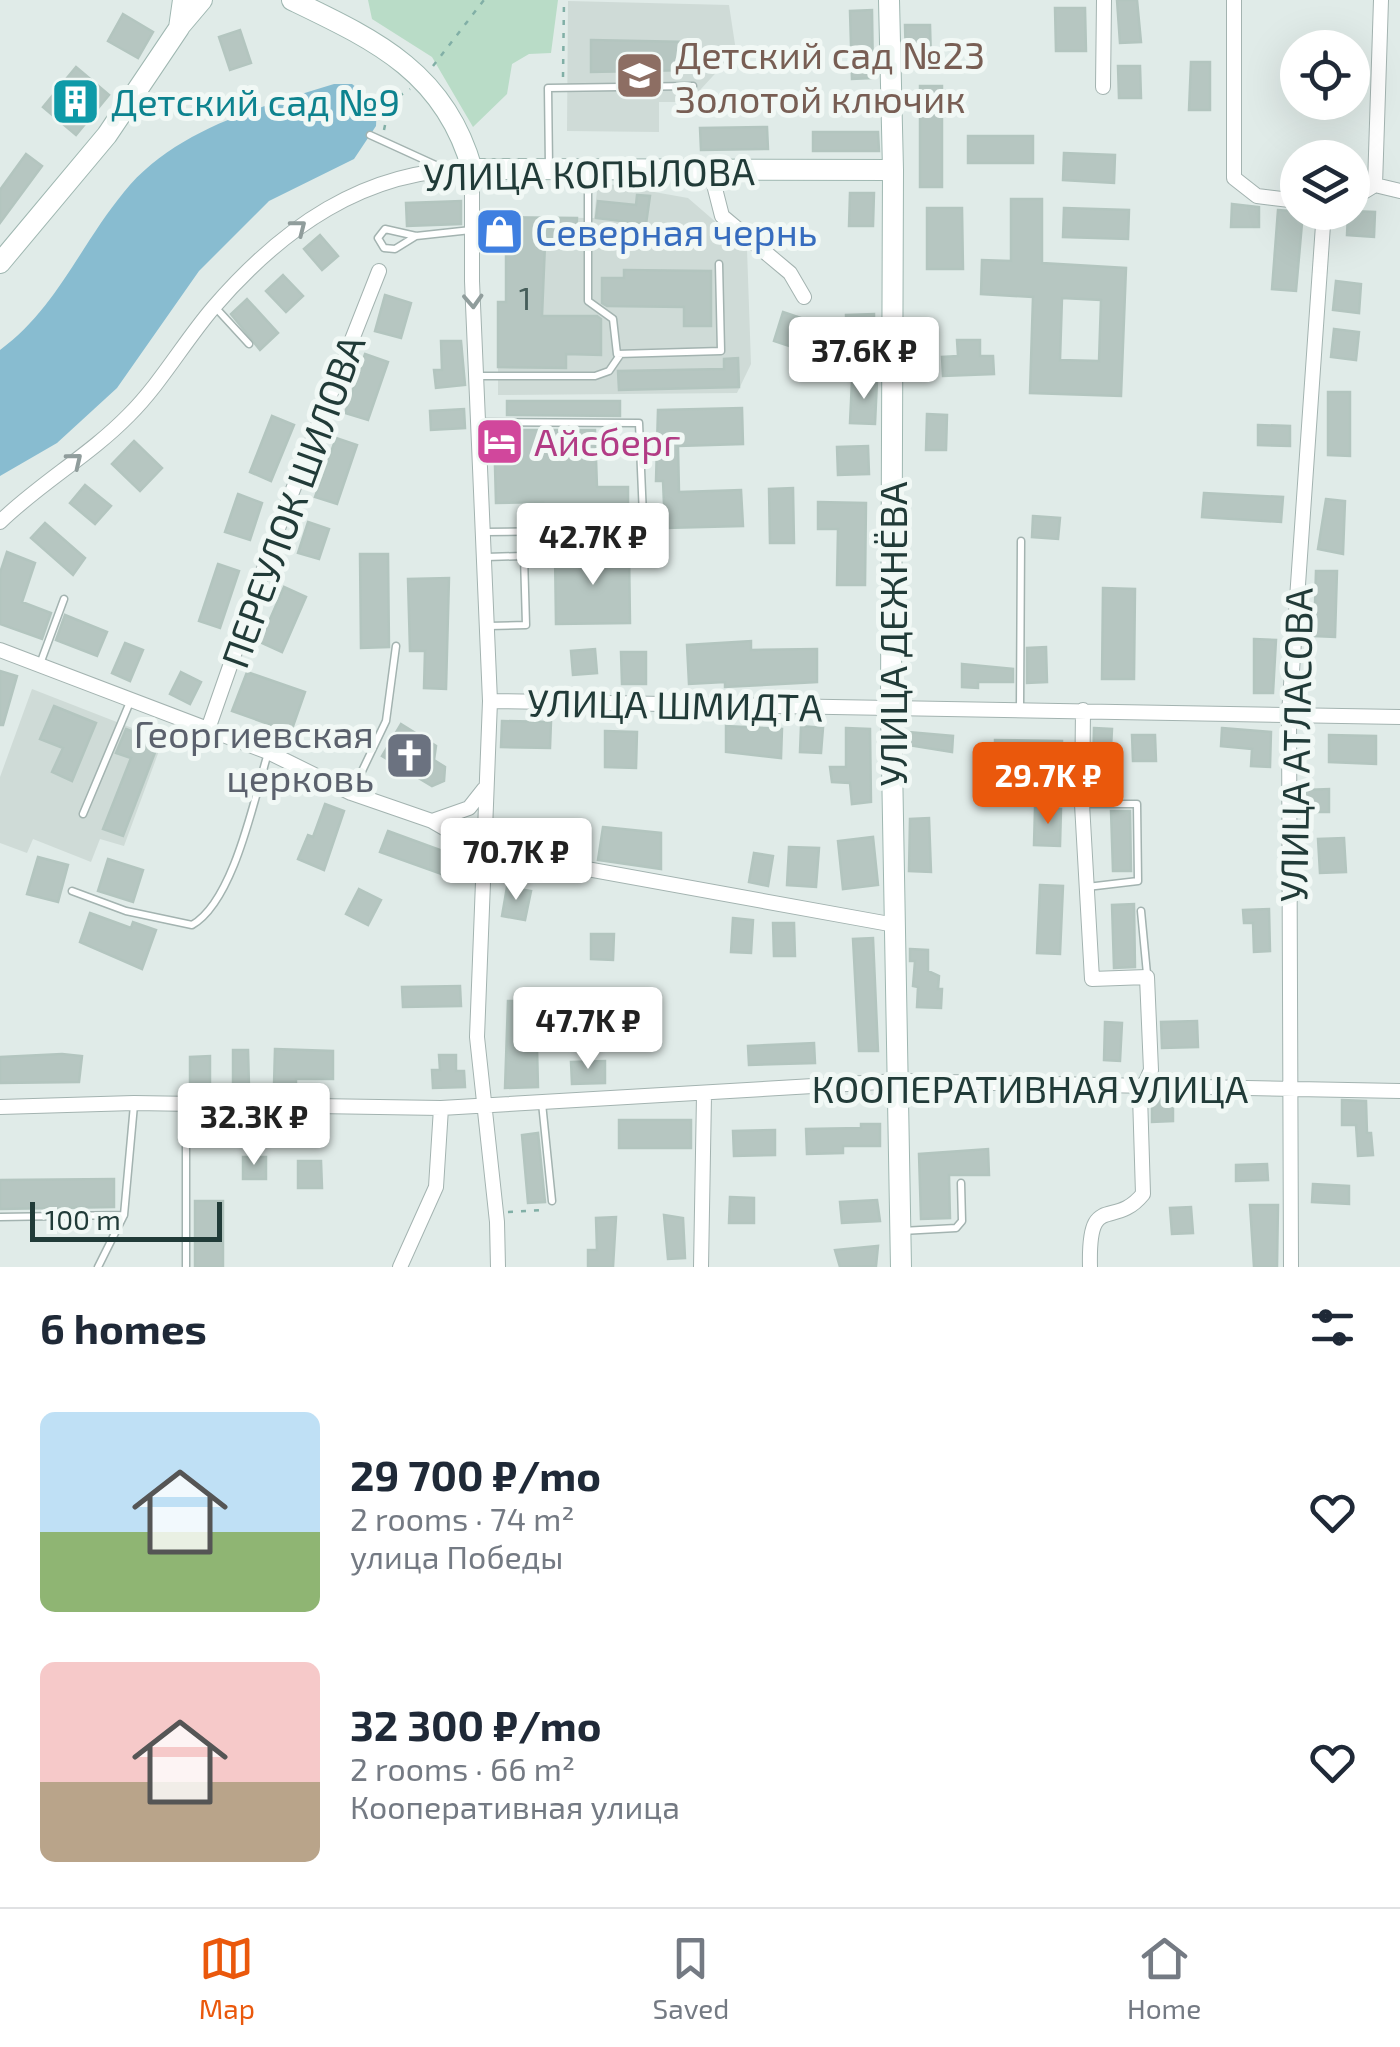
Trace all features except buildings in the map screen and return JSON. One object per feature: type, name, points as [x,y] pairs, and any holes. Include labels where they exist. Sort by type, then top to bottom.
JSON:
[{"type":"main road","points":[[179,28],[183,0]]},
{"type":"main road","points":[[0,263],[107,134],[202,0]]},
{"type":"main road","points":[[292,0],[380,42],[422,78],[464,140],[472,168]]},
{"type":"main road","name":"УЛИЦА ДЕЖНЁВА","points":[[888,0],[894,170],[891,707],[901,1267]]},
{"type":"main road","name":"УЛИЦА КОПЫЛОВА","points":[[472,168],[894,170]]},
{"type":"street","points":[[1103,87],[1104,0]]},
{"type":"street","points":[[1234,0],[1234,178],[1257,196],[1280,199]]},
{"type":"street","points":[[1375,185],[1381,0]]},
{"type":"street","points":[[472,168],[476,376],[490,701],[477,1037],[498,1267]]},
{"type":"street","name":"УЛИЦА КОПЫЛОВА","points":[[0,522],[127,418],[214,306],[278,243],[350,192],[446,170],[472,168]]},
{"type":"street","points":[[710,168],[722,216],[790,272],[804,297]]},
{"type":"street","points":[[1370,188],[1375,185],[1400,191]]},
{"type":"street","name":"УЛИЦА АТЛАСОВА","points":[[1291,1267],[1290,714],[1319,230]]},
{"type":"street","name":"ПЕРЕУЛОК ШИЛОВА","points":[[207,732],[281,520],[379,271]]},
{"type":"street","points":[[0,650],[207,732],[268,752],[351,793],[432,821],[482,850],[895,925]]},
{"type":"street","name":"УЛИЦА ШМИДТА","points":[[490,701],[1400,718]]},
{"type":"street","points":[[1082,710],[1082,804],[1092,979],[1147,977],[1151,1070],[1140,1095],[1144,1194],[1132,1204],[1102,1213],[1094,1224],[1090,1267]]},
{"type":"street","points":[[432,821],[468,808],[484,789]]},
{"type":"street","name":"КООПЕРАТИВНАЯ УЛИЦА","points":[[0,1107],[186,1104],[442,1108],[704,1096],[898,1081],[1400,1091]]},
{"type":"street","points":[[701,1267],[704,1096]]},
{"type":"street","points":[[400,1267],[436,1188],[442,1108]]},
{"type":"lane","points":[[549,168],[548,88],[693,86]]},
{"type":"lane","points":[[370,135],[446,170]]},
{"type":"lane","points":[[588,168],[588,301],[613,319],[615,350],[620,355],[721,351],[719,264]]},
{"type":"lane","points":[[416,236],[395,249],[384,248],[378,238],[386,229],[416,236],[472,230]]},
{"type":"lane","points":[[214,306],[249,344]]},
{"type":"lane","points":[[476,376],[595,376],[610,371],[620,355]]},
{"type":"lane","points":[[478,422],[639,423],[640,441],[643,516],[631,530],[484,532]]},
{"type":"lane","points":[[1020,709],[1021,541]]},
{"type":"lane","points":[[485,557],[524,556],[526,625],[488,626]]},
{"type":"lane","points":[[40,665],[64,599]]},
{"type":"lane","points":[[351,793],[386,721],[396,646]]},
{"type":"lane","points":[[83,814],[130,702]]},
{"type":"lane","points":[[72,891],[126,911],[192,924],[202,918],[213,906],[235,858],[268,752]]},
{"type":"lane","points":[[1082,804],[1137,804],[1138,882],[1086,887]]},
{"type":"lane","points":[[1141,910],[1147,977]]},
{"type":"lane","points":[[542,1102],[552,1202]]},
{"type":"lane","points":[[98,1267],[124,1215],[134,1104]]},
{"type":"lane","points":[[186,1104],[186,1266]]},
{"type":"lane","points":[[900,1232],[956,1228],[962,1221],[961,1183]]},
{"type":"lane","points":[[0,1218],[124,1215]]},
{"type":"path","points":[[380,140],[390,102],[422,78],[484,0]]},
{"type":"path","points":[[563,88],[564,0]]},
{"type":"path","points":[[496,1213],[547,1209],[552,1202]]},
{"type":"shaded area","name":"Детский сад №23 Золотой ключик","points":[[568,1],[729,5],[736,51],[689,102],[659,102],[659,132],[567,131]]},
{"type":"shaded area","points":[[598,182],[688,198],[747,249],[751,364],[737,393],[498,395],[498,302],[509,302],[506,244],[493,244],[494,217],[594,218]]},
{"type":"shaded area","points":[[32,689],[163,740],[124,846],[100,839],[91,862],[33,839],[27,853],[0,843],[0,777]]},
{"type":"green space","points":[[368,0],[558,0],[551,53],[529,54],[512,64],[507,94],[473,127],[432,57],[372,19]]},
{"type":"water","points":[[334,84],[352,84],[377,104],[376,126],[354,159],[269,201],[199,271],[117,388],[57,443],[0,476],[0,350],[20,334],[53,296],[124,192],[168,152],[220,123]]},
{"type":"place","name":"Детский сад №23 Золотой ключик","points":[[640,76]]},
{"type":"place","name":"Детский сад №9","points":[[76,101]]},
{"type":"place","name":"Северная чернь","points":[[500,231]]},
{"type":"place","name":"Айсберг","points":[[499,441]]},
{"type":"place","name":"Георгиевская церковь","points":[[409,755]]}]
